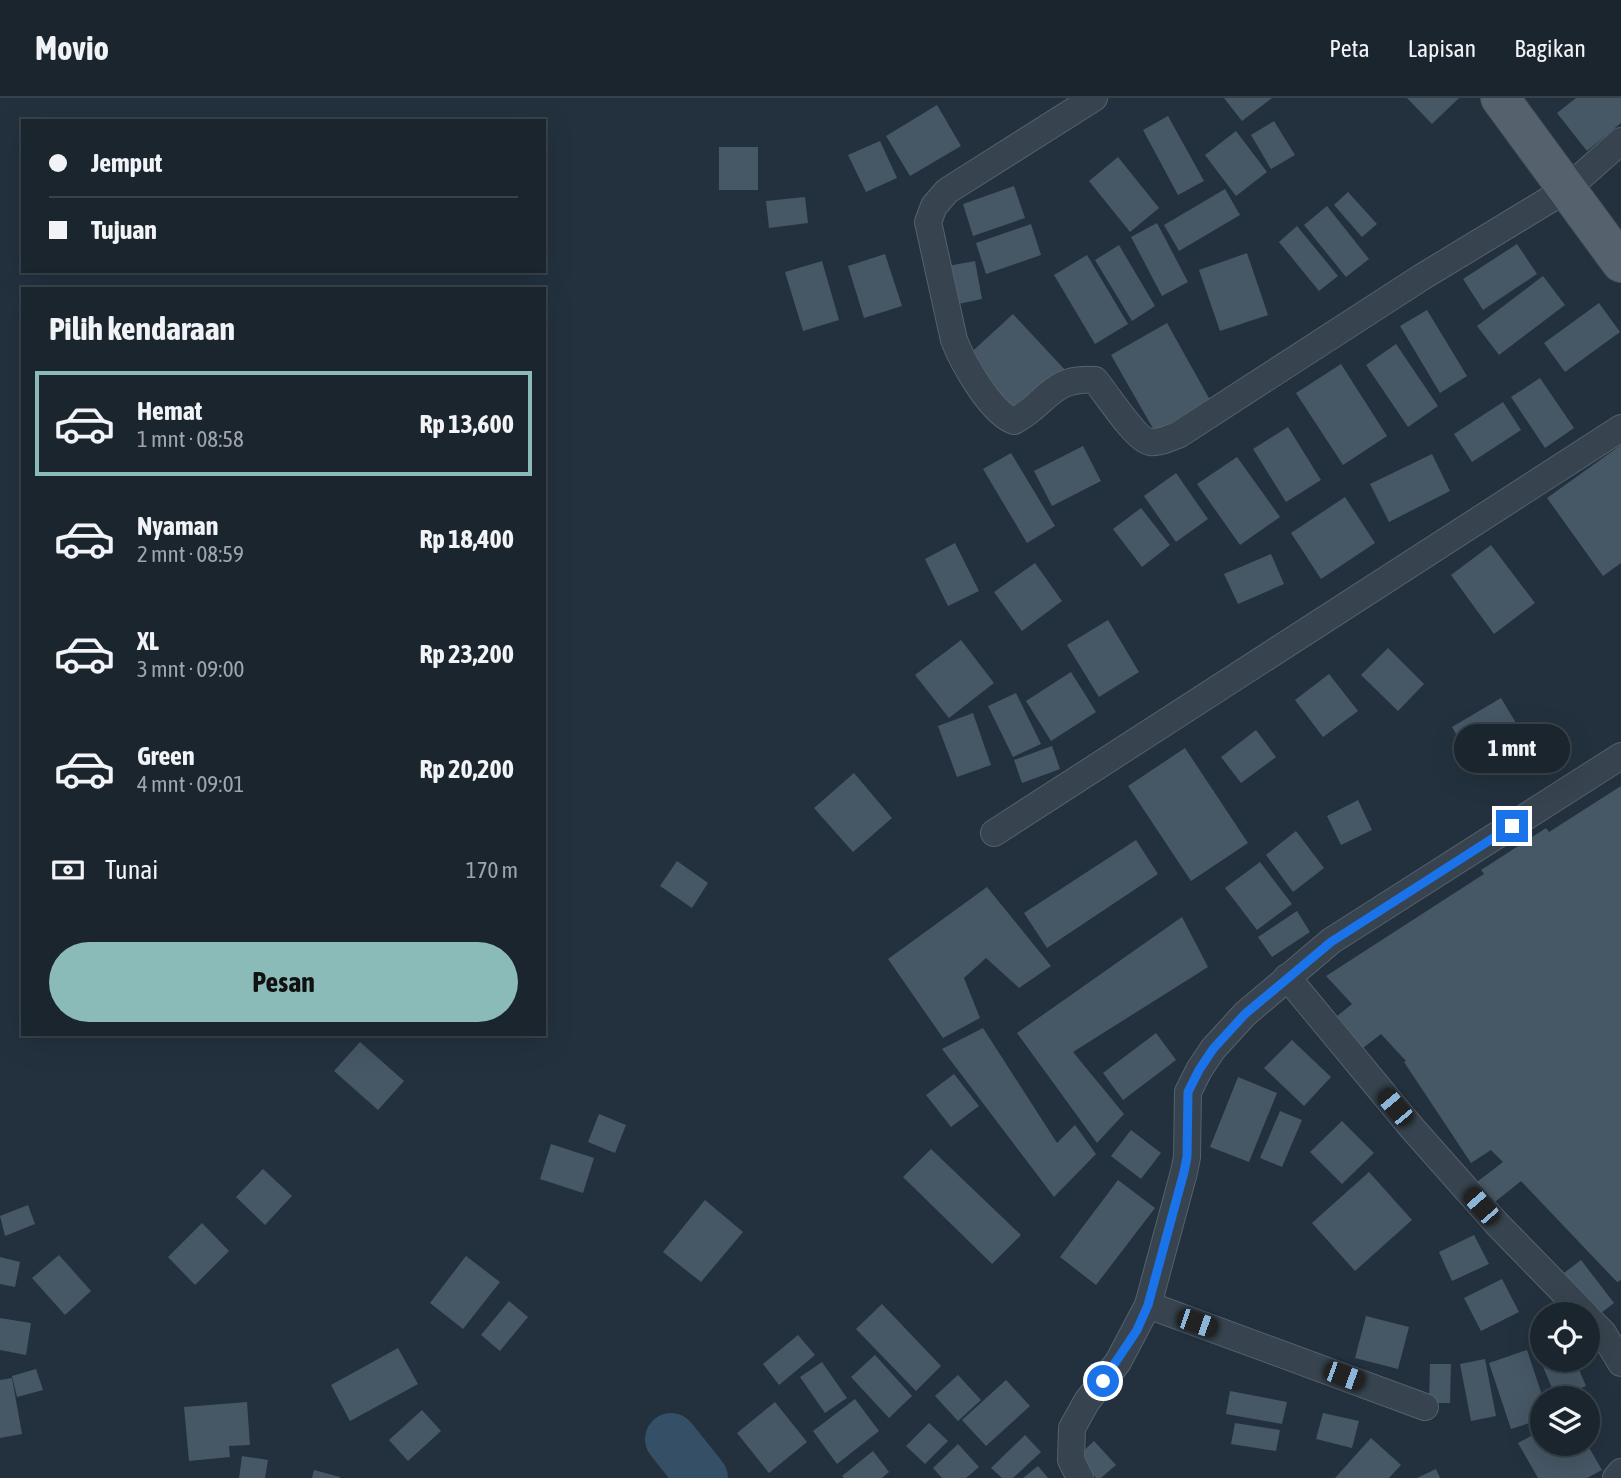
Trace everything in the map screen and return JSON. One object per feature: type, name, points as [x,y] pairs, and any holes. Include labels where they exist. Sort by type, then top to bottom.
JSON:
[{"type":"main road","points":[[1500,98],[1621,263]]},
{"type":"street","points":[[1094,98],[947,191],[929,216],[930,235],[954,340],[961,358],[996,409],[1014,421],[1054,389],[1077,378],[1095,380],[1134,432],[1149,442],[1178,435],[1410,284],[1567,189],[1621,141]]},
{"type":"street","points":[[994,833],[1621,428]]},
{"type":"street","points":[[1080,1478],[1071,1460],[1072,1428],[1087,1401],[1118,1362],[1148,1305],[1187,1157],[1187,1107],[1192,1082],[1213,1049],[1245,1014],[1331,942],[1372,913],[1621,756]]},
{"type":"street","points":[[1287,977],[1489,1216],[1579,1302]]},
{"type":"street","points":[[1148,1305],[1424,1407]]},
{"type":"street","points":[[1600,1323],[1621,1363]]},
{"type":"street","points":[[1616,1478],[1621,1472]]},
{"type":"building","points":[[1224,98],[1272,98],[1242,121]]},
{"type":"building","points":[[1407,98],[1459,98],[1432,124]]},
{"type":"building","points":[[1576,98],[1621,98],[1621,123],[1587,151],[1557,113]]},
{"type":"building","points":[[937,105],[961,146],[910,176],[886,136]]},
{"type":"building","points":[[1168,116],[1204,181],[1178,195],[1143,130]]},
{"type":"building","points":[[1274,121],[1295,155],[1271,169],[1251,135]]},
{"type":"building","points":[[1236,131],[1267,172],[1236,196],[1205,155]]},
{"type":"building","points":[[880,141],[897,178],[866,192],[848,155]]},
{"type":"building","points":[[719,147],[758,147],[758,190],[719,190]]},
{"type":"building","points":[[1118,157],[1159,208],[1130,232],[1089,181]]},
{"type":"building","points":[[1014,186],[1025,218],[973,236],[963,204]]},
{"type":"building","points":[[1225,189],[1240,215],[1179,251],[1164,225]]},
{"type":"building","points":[[1348,192],[1377,224],[1362,237],[1334,205]]},
{"type":"building","points":[[805,197],[808,223],[769,228],[766,201]]},
{"type":"building","points":[[1327,206],[1369,259],[1346,277],[1304,225]]},
{"type":"building","points":[[1157,223],[1188,282],[1162,296],[1131,237]]},
{"type":"building","points":[[1031,224],[1041,255],[986,274],[976,243]]},
{"type":"building","points":[[1297,226],[1338,276],[1319,291],[1279,242]]},
{"type":"building","points":[[1517,244],[1537,274],[1483,310],[1463,279]]},
{"type":"building","points":[[1119,245],[1155,306],[1132,321],[1095,260]]},
{"type":"building","points":[[1247,253],[1268,315],[1220,331],[1199,270]]},
{"type":"building","points":[[885,254],[902,306],[864,318],[848,266]]},
{"type":"building","points":[[1087,255],[1128,324],[1095,344],[1054,275]]},
{"type":"building","points":[[822,261],[839,320],[803,331],[785,272]]},
{"type":"building","points":[[975,261],[982,299],[949,306],[942,267]]},
{"type":"building","points":[[1543,276],[1565,305],[1499,355],[1477,326]]},
{"type":"building","points":[[1599,303],[1620,332],[1565,372],[1544,343]]},
{"type":"building","points":[[1427,310],[1467,376],[1440,393],[1400,326]]},
{"type":"building","points":[[1013,314],[1066,371],[1017,416],[964,359]]},
{"type":"building","points":[[1167,323],[1210,400],[1155,432],[1111,355]]},
{"type":"building","points":[[1396,344],[1438,406],[1408,427],[1366,365]]},
{"type":"building","points":[[1341,364],[1387,436],[1343,465],[1296,393]]},
{"type":"building","points":[[1540,378],[1574,428],[1545,448],[1511,397]]},
{"type":"building","points":[[1503,402],[1521,430],[1472,462],[1454,434]]},
{"type":"building","points":[[1288,427],[1321,480],[1286,502],[1253,449]]},
{"type":"building","points":[[1621,445],[1621,563],[1603,576],[1547,498]]},
{"type":"building","points":[[1083,446],[1101,481],[1052,506],[1034,471]]},
{"type":"building","points":[[1011,453],[1055,526],[1027,543],[983,469]]},
{"type":"building","points":[[1432,454],[1450,491],[1389,522],[1370,484]]},
{"type":"building","points":[[1237,457],[1280,517],[1240,545],[1197,484]]},
{"type":"building","points":[[1176,473],[1208,519],[1176,542],[1144,496]]},
{"type":"building","points":[[1345,497],[1375,543],[1321,579],[1291,533]]},
{"type":"building","points":[[1141,508],[1170,545],[1142,567],[1113,529]]},
{"type":"building","points":[[955,543],[979,591],[948,606],[925,559]]},
{"type":"building","points":[[1491,545],[1535,603],[1494,634],[1451,575]]},
{"type":"building","points":[[1271,554],[1284,584],[1238,604],[1224,574]]},
{"type":"building","points":[[1035,563],[1062,601],[1022,631],[994,592]]},
{"type":"building","points":[[1108,620],[1139,672],[1099,697],[1067,645]]},
{"type":"building","points":[[961,640],[994,683],[949,718],[915,675]]},
{"type":"building","points":[[1388,648],[1424,684],[1398,711],[1361,675]]},
{"type":"building","points":[[1071,672],[1096,712],[1051,741],[1026,701]]},
{"type":"building","points":[[1329,674],[1358,711],[1323,737],[1295,700]]},
{"type":"building","points":[[1016,693],[1041,744],[1013,757],[988,706]]},
{"type":"building","points":[[1501,698],[1525,738],[1475,768],[1452,727]]},
{"type":"building","points":[[973,713],[991,765],[957,777],[938,726]]},
{"type":"building","points":[[1256,730],[1276,757],[1241,783],[1221,757]]},
{"type":"building","points":[[1052,746],[1060,769],[1022,783],[1014,760]]},
{"type":"building","points":[[1185,748],[1248,843],[1191,881],[1128,786]]},
{"type":"building","points":[[854,773],[892,818],[853,852],[814,808]]},
{"type":"building","points":[[1621,786],[1621,1280],[1617,1282],[1521,1181],[1490,1206],[1473,1185],[1503,1162],[1491,1150],[1471,1163],[1404,1062],[1406,1061],[1381,1034],[1358,1052],[1331,1021],[1352,1004],[1326,976],[1484,874],[1481,870],[1546,828],[1549,832]]},
{"type":"building","points":[[1358,800],[1372,830],[1341,845],[1327,816]]},
{"type":"building","points":[[1296,831],[1324,868],[1293,892],[1266,855]]},
{"type":"building","points":[[1136,840],[1158,874],[1047,948],[1024,913]]},
{"type":"building","points":[[677,861],[708,883],[692,908],[660,886]]},
{"type":"building","points":[[1260,862],[1292,904],[1257,930],[1225,888]]},
{"type":"building","points":[[987,887],[1051,966],[1019,988],[986,958],[964,978],[980,1018],[943,1038],[888,959]]},
{"type":"building","points":[[1297,911],[1310,932],[1272,957],[1258,937]]},
{"type":"building","points":[[1182,917],[1208,967],[1073,1052],[1124,1114],[1097,1143],[1017,1033]]},
{"type":"building","points":[[983,1028],[1057,1143],[1075,1125],[1096,1154],[1054,1197],[942,1049]]},
{"type":"building","points":[[1156,1033],[1176,1060],[1123,1100],[1103,1073]]},
{"type":"building","points":[[1292,1040],[1331,1077],[1304,1106],[1264,1068]]},
{"type":"building","points":[[360,1042],[404,1081],[378,1110],[334,1071]]},
{"type":"building","points":[[954,1074],[979,1106],[951,1127],[926,1095]]},
{"type":"building","points":[[1238,1077],[1277,1093],[1249,1162],[1210,1147]]},
{"type":"building","points":[[1280,1111],[1302,1120],[1282,1167],[1260,1158]]},
{"type":"building","points":[[599,1114],[626,1125],[615,1153],[588,1142]]},
{"type":"building","points":[[1342,1121],[1374,1153],[1342,1184],[1310,1152]]},
{"type":"building","points":[[1131,1130],[1161,1153],[1141,1179],[1111,1156]]},
{"type":"building","points":[[551,1144],[594,1158],[583,1193],[540,1179]]},
{"type":"building","points":[[931,1149],[1021,1235],[992,1264],[903,1177]]},
{"type":"building","points":[[263,1169],[292,1196],[265,1225],[236,1197]]},
{"type":"building","points":[[1369,1172],[1412,1220],[1355,1271],[1312,1223]]},
{"type":"building","points":[[1118,1180],[1155,1208],[1096,1285],[1060,1257]]},
{"type":"building","points":[[705,1200],[743,1232],[701,1282],[663,1252]]},
{"type":"building","points":[[28,1205],[35,1224],[5,1236],[0,1216]]},
{"type":"building","points":[[202,1223],[229,1251],[195,1285],[168,1257]]},
{"type":"building","points":[[1474,1235],[1489,1264],[1452,1281],[1439,1252]]},
{"type":"building","points":[[59,1255],[91,1291],[65,1315],[32,1278]]},
{"type":"building","points":[[466,1256],[500,1282],[463,1329],[430,1303]]},
{"type":"building","points":[[0,1257],[20,1262],[15,1287],[0,1284]]},
{"type":"building","points":[[1581,1260],[1614,1303],[1600,1314],[1600,1302],[1579,1302],[1560,1276]]},
{"type":"building","points":[[1502,1279],[1519,1312],[1481,1331],[1464,1298]]},
{"type":"building","points":[[509,1301],[528,1317],[500,1351],[481,1335]]},
{"type":"building","points":[[882,1304],[941,1366],[916,1391],[856,1329]]},
{"type":"building","points":[[1366,1316],[1409,1327],[1398,1369],[1355,1358]]},
{"type":"building","points":[[0,1318],[31,1323],[26,1355],[0,1350]]},
{"type":"building","points":[[798,1335],[815,1355],[779,1385],[763,1364]]},
{"type":"building","points":[[398,1348],[418,1384],[350,1421],[331,1385]]},
{"type":"building","points":[[1527,1350],[1530,1372],[1534,1372],[1539,1386],[1530,1386],[1530,1423],[1511,1429],[1489,1363]]},
{"type":"building","points":[[875,1355],[912,1396],[889,1418],[851,1377]]},
{"type":"building","points":[[1485,1359],[1496,1416],[1471,1421],[1460,1364]]},
{"type":"building","points":[[822,1362],[847,1398],[825,1413],[800,1377]]},
{"type":"building","points":[[1430,1364],[1451,1364],[1450,1403],[1429,1403]]},
{"type":"building","points":[[36,1369],[43,1390],[17,1397],[12,1376]]},
{"type":"building","points":[[1545,1372],[1580,1372],[1586,1386],[1551,1386]]},
{"type":"building","points":[[958,1375],[981,1400],[958,1421],[935,1396]]},
{"type":"building","points":[[12,1378],[22,1434],[0,1438],[0,1380]]},
{"type":"building","points":[[1006,1380],[1030,1406],[986,1446],[962,1420]]},
{"type":"building","points":[[1230,1391],[1287,1402],[1282,1424],[1226,1414]]},
{"type":"building","points":[[855,1399],[879,1431],[837,1464],[813,1431]]},
{"type":"building","points":[[247,1402],[250,1445],[229,1446],[230,1457],[189,1461],[184,1407]]},
{"type":"building","points":[[775,1402],[807,1442],[769,1473],[737,1433]]},
{"type":"building","points":[[422,1410],[441,1431],[408,1461],[389,1440]]},
{"type":"building","points":[[1323,1413],[1359,1421],[1352,1448],[1316,1439]]},
{"type":"building","points":[[929,1423],[948,1441],[925,1464],[906,1446]]},
{"type":"building","points":[[1235,1423],[1280,1430],[1276,1451],[1231,1444]]},
{"type":"building","points":[[1025,1435],[1041,1452],[1013,1478],[1002,1478],[991,1468]]},
{"type":"building","points":[[1530,1436],[1530,1456],[1594,1456],[1602,1470],[1587,1478],[1538,1478],[1518,1443]]},
{"type":"building","points":[[1371,1438],[1401,1465],[1389,1478],[1335,1478]]},
{"type":"building","points":[[1094,1441],[1116,1465],[1101,1478],[1096,1478],[1077,1457]]},
{"type":"building","points":[[958,1444],[979,1467],[966,1478],[942,1478],[933,1468]]},
{"type":"building","points":[[873,1451],[889,1472],[882,1478],[842,1476]]},
{"type":"building","points":[[242,1456],[268,1460],[265,1478],[239,1478]]},
{"type":"building","points":[[1038,1466],[1048,1478],[1023,1478]]},
{"type":"building","points":[[1436,1469],[1440,1478],[1417,1478]]},
{"type":"building","points":[[314,1470],[340,1477],[340,1478],[312,1478]]},
{"type":"waterway","points":[[671,1439],[702,1478]]},
{"type":"route","points":[[1103,1381],[1137,1330],[1148,1305],[1187,1157],[1188,1092],[1213,1049],[1245,1014],[1331,942],[1372,913],[1512,826]]}]
